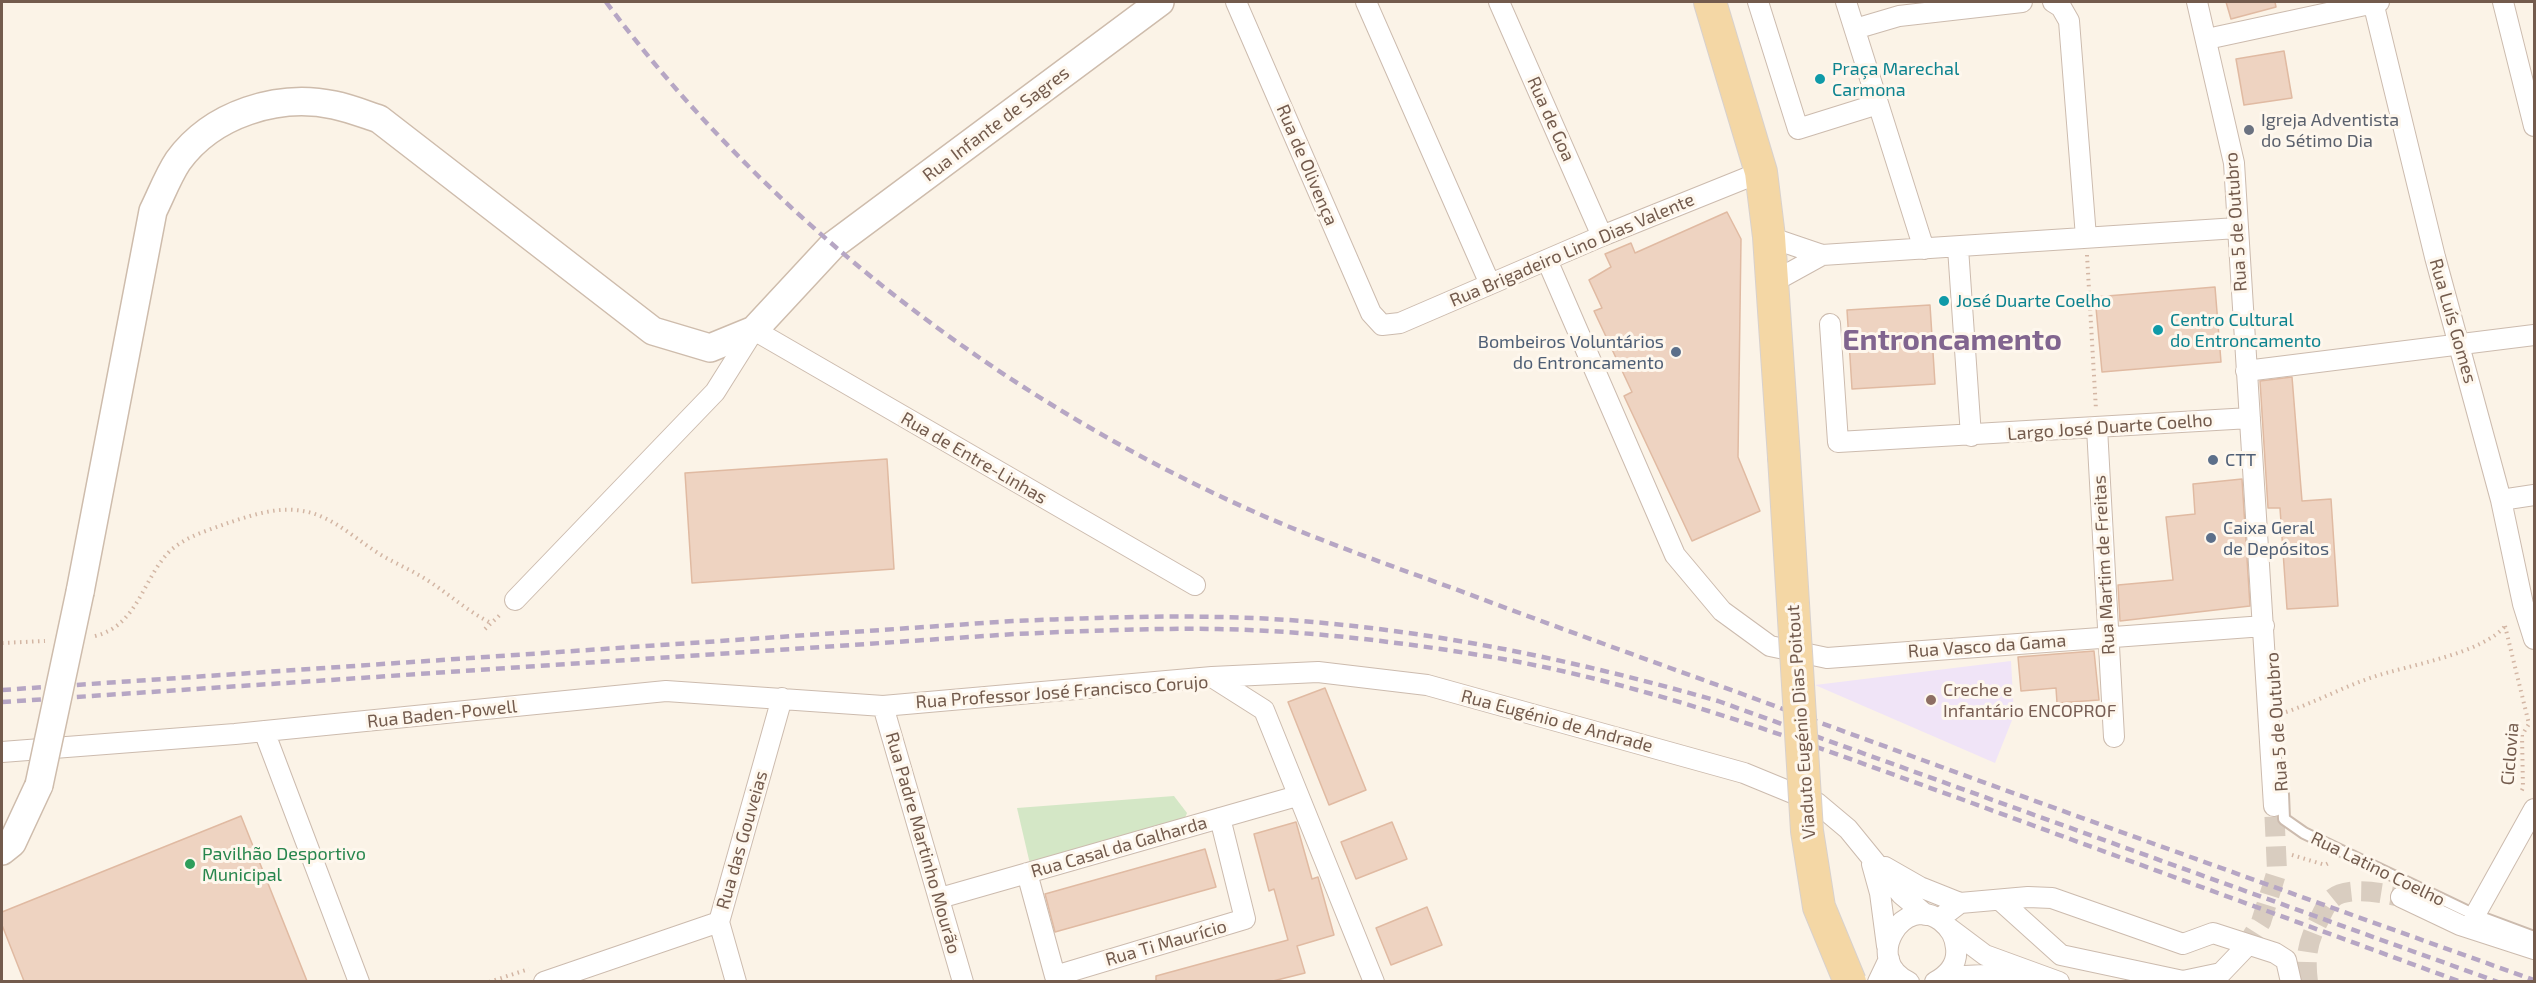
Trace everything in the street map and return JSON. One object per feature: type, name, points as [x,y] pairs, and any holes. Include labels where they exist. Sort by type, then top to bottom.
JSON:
[{"type":"main road","name":"Viaduto Eugénio Dias Poitout","points":[[1710,2],[1761,172],[1773,282],[1807,831],[1819,907],[1850,981]]},
{"type":"street","name":"Rua Infante de Sagres","points":[[754,330],[832,246],[1160,2]]},
{"type":"street","name":"Rua de Olivença","points":[[1236,2],[1371,313],[1382,325]]},
{"type":"street","points":[[1366,2],[1490,284]]},
{"type":"street","name":"Rua de Goa","points":[[1499,2],[1602,236]]},
{"type":"street","points":[[1758,2],[1798,129],[1878,104]]},
{"type":"street","points":[[1846,2],[1924,249]]},
{"type":"street","points":[[1855,29],[1899,16],[2022,2]]},
{"type":"street","points":[[2053,2],[2061,7],[2069,21],[2086,237]]},
{"type":"street","name":"Rua 5 de Outubro","points":[[2198,2],[2234,163],[2236,228],[2279,813]]},
{"type":"street","points":[[2207,39],[2375,2]]},
{"type":"street","name":"Rua Luís Gomes","points":[[2375,2],[2435,257],[2461,345],[2535,639]]},
{"type":"street","points":[[2503,2],[2535,126]]},
{"type":"street","points":[[2,851],[12,843],[39,785],[80,592],[153,210],[178,161],[208,130],[256,107],[295,102],[334,105],[379,119],[653,331],[710,348],[754,330]]},
{"type":"street","name":"Rua Brigadeiro Lino Dias Valente","points":[[1382,325],[1400,323],[1602,236],[1761,172]]},
{"type":"street","points":[[1769,237],[1822,255],[1958,248],[2236,228]]},
{"type":"street","points":[[1958,248],[1971,436]]},
{"type":"street","points":[[1773,282],[1822,255]]},
{"type":"street","name":"Rua Vasco da Gama","points":[[1547,260],[1675,555],[1722,611],[1770,646],[1827,658],[2264,626]]},
{"type":"street","name":"Largo José Duarte Coelho","points":[[1830,324],[1838,442],[2250,418]]},
{"type":"street","points":[[515,600],[715,392],[754,330]]},
{"type":"street","name":"Rua de Entre-Linhas","points":[[754,330],[1195,585]]},
{"type":"street","points":[[2246,371],[2535,335]]},
{"type":"street","name":"Rua Martim de Freitas","points":[[2097,428],[2114,737]]},
{"type":"street","points":[[2501,500],[2535,495]]},
{"type":"street","name":"Rua Eugénio de Andrade","points":[[1212,677],[1318,672],[1427,685],[1744,773],[1817,803],[1848,829],[1901,894],[1985,955],[2059,981]]},
{"type":"street","name":"Rua Professor José Francisco Corujo","points":[[883,706],[1212,677],[1264,710],[1374,981]]},
{"type":"street","name":"Rua Baden-Powell","points":[[2,752],[264,731],[666,691],[883,706]]},
{"type":"street","name":"Rua das Gouveias","points":[[736,981],[719,922],[782,698]]},
{"type":"street","name":"Rua Padre Martinho Mourão","points":[[883,706],[963,981]]},
{"type":"street","points":[[264,731],[359,981]]},
{"type":"street","name":"Rua Casal da Galharda","points":[[940,898],[1297,796]]},
{"type":"street","points":[[2475,915],[2535,809]]},
{"type":"street","name":"Rua Ti Maurício","points":[[1027,873],[1055,976],[1245,919],[1220,818]]},
{"type":"street","name":"Rua Eugénio de Andrade","points":[[1870,858],[1920,887],[1960,903]]},
{"type":"street","name":"Rua Eugénio de Andrade","points":[[1870,858],[1880,893],[1888,953]]},
{"type":"street","points":[[1938,920],[1960,903],[2028,897],[2052,898],[2183,944],[2213,933],[2275,953],[2286,960],[2291,981]]},
{"type":"street","name":"Rua Latino Coelho","points":[[2401,897],[2460,925],[2535,949]]},
{"type":"street","points":[[2001,901],[2061,955],[2183,981],[2221,973],[2244,949]]},
{"type":"street","points":[[1878,981],[1888,953],[1891,933],[1900,922],[1912,916],[1938,920],[1956,940],[1957,953],[1953,966],[1940,979]]},
{"type":"street","points":[[544,981],[593,974],[719,922]]},
{"type":"street","points":[[1888,953],[1895,972],[1909,981]]},
{"type":"street","points":[[1940,979],[2034,972]]},
{"type":"lane","name":"Rua 5 de Outubro","points":[[2264,626],[2273,647],[2279,813]]},
{"type":"lane","name":"Rua Latino Coelho","points":[[2279,813],[2304,833],[2475,915],[2535,937]]},
{"type":"path","points":[[2086,237],[2097,428]]},
{"type":"path","points":[[86,638],[107,633],[125,620],[170,551],[184,541],[240,519],[281,510],[297,510],[332,520],[378,553],[426,579],[471,613],[491,623]]},
{"type":"path","points":[[2277,714],[2373,677],[2451,654],[2498,634],[2512,616],[2527,612]]},
{"type":"path","name":"Ciclovia","points":[[2505,626],[2529,724],[2522,735],[2523,788],[2516,803]]},
{"type":"path","points":[[2,643],[54,640]]},
{"type":"path","points":[[2292,855],[2325,865]]},
{"type":"shaded area","name":"Creche e Infantário ENCOPROF","points":[[2011,661],[2014,715],[1995,763],[1815,685]]},
{"type":"green space","points":[[1174,796],[1187,813],[1183,823],[1030,864],[1017,808]]},
{"type":"building","points":[[2226,2],[2275,2],[2276,7],[2231,19]]},
{"type":"building","points":[[2284,51],[2292,98],[2244,105],[2236,59]]},
{"type":"building","name":"Bombeiros Voluntários do Entroncamento","points":[[1727,212],[1741,239],[1738,457],[1760,511],[1692,541],[1624,396],[1632,392],[1594,311],[1602,308],[1589,280],[1611,267],[1605,254],[1631,243],[1635,253]]},
{"type":"building","name":"Centro Cultural do Entroncamento","points":[[2215,287],[2221,362],[2102,372],[2095,297]]},
{"type":"building","points":[[1930,305],[1935,384],[1852,389],[1847,310]]},
{"type":"building","points":[[2292,377],[2302,501],[2331,499],[2338,606],[2287,609],[2280,508],[2268,508],[2260,381]]},
{"type":"building","points":[[887,459],[894,569],[692,583],[685,473]]},
{"type":"building","points":[[2242,479],[2250,606],[2120,621],[2118,585],[2173,580],[2166,517],[2195,514],[2193,484]]},
{"type":"building","points":[[2094,651],[2099,700],[2057,703],[2056,688],[2021,691],[2018,657]]},
{"type":"building","points":[[1325,688],[1366,790],[1329,805],[1288,702]]},
{"type":"building","name":"Pavilhão Desportivo Municipal","points":[[241,816],[307,981],[24,981],[2,925],[2,912]]},
{"type":"building","points":[[1296,822],[1312,879],[1318,877],[1334,935],[1297,946],[1305,973],[1273,981],[1156,981],[1156,976],[1288,940],[1274,889],[1269,891],[1254,834]]},
{"type":"building","points":[[1392,822],[1407,859],[1356,879],[1341,842]]},
{"type":"building","points":[[1205,849],[1216,887],[1055,932],[1045,894]]},
{"type":"building","points":[[1427,907],[1442,945],[1391,965],[1376,928]]},
{"type":"tunnel","points":[[2244,949],[2261,922],[2277,871],[2274,806]]},
{"type":"tunnel","points":[[2308,982],[2309,944],[2324,909],[2335,896],[2363,891],[2401,897]]},
{"type":"railway","points":[[606,2],[671,83],[742,160],[818,232],[900,299],[985,361],[1073,418],[1165,469],[1259,514],[1356,553],[2534,980]]},
{"type":"railway","points":[[2,690],[1013,621],[1126,617],[1238,617],[1365,627],[1467,642],[1568,662],[1718,701],[2498,982]]},
{"type":"railway","points":[[2,702],[1015,634],[1142,629],[1218,629],[1290,632],[1361,639],[1503,659],[1563,671],[1623,686],[1740,721],[1857,761],[2461,982]]},
{"type":"place","name":"Praça Marechal Carmona","points":[[1820,79]]},
{"type":"place","name":"Igreja Adventista do Sétimo Dia","points":[[2249,130]]},
{"type":"place","name":"José Duarte Coelho","points":[[1944,301]]},
{"type":"place","name":"Centro Cultural do Entroncamento","points":[[2158,330]]},
{"type":"place","name":"Bombeiros Voluntários do Entroncamento","points":[[1676,352]]},
{"type":"place","name":"CTT","points":[[2213,460]]},
{"type":"place","name":"Caixa Geral de Depósitos","points":[[2211,538]]},
{"type":"place","name":"Creche e Infantário ENCOPROF","points":[[1931,700]]},
{"type":"place","name":"Pavilhão Desportivo Municipal","points":[[190,864]]},
{"type":"district","name":"Entroncamento","points":[[1952,340]]}]
